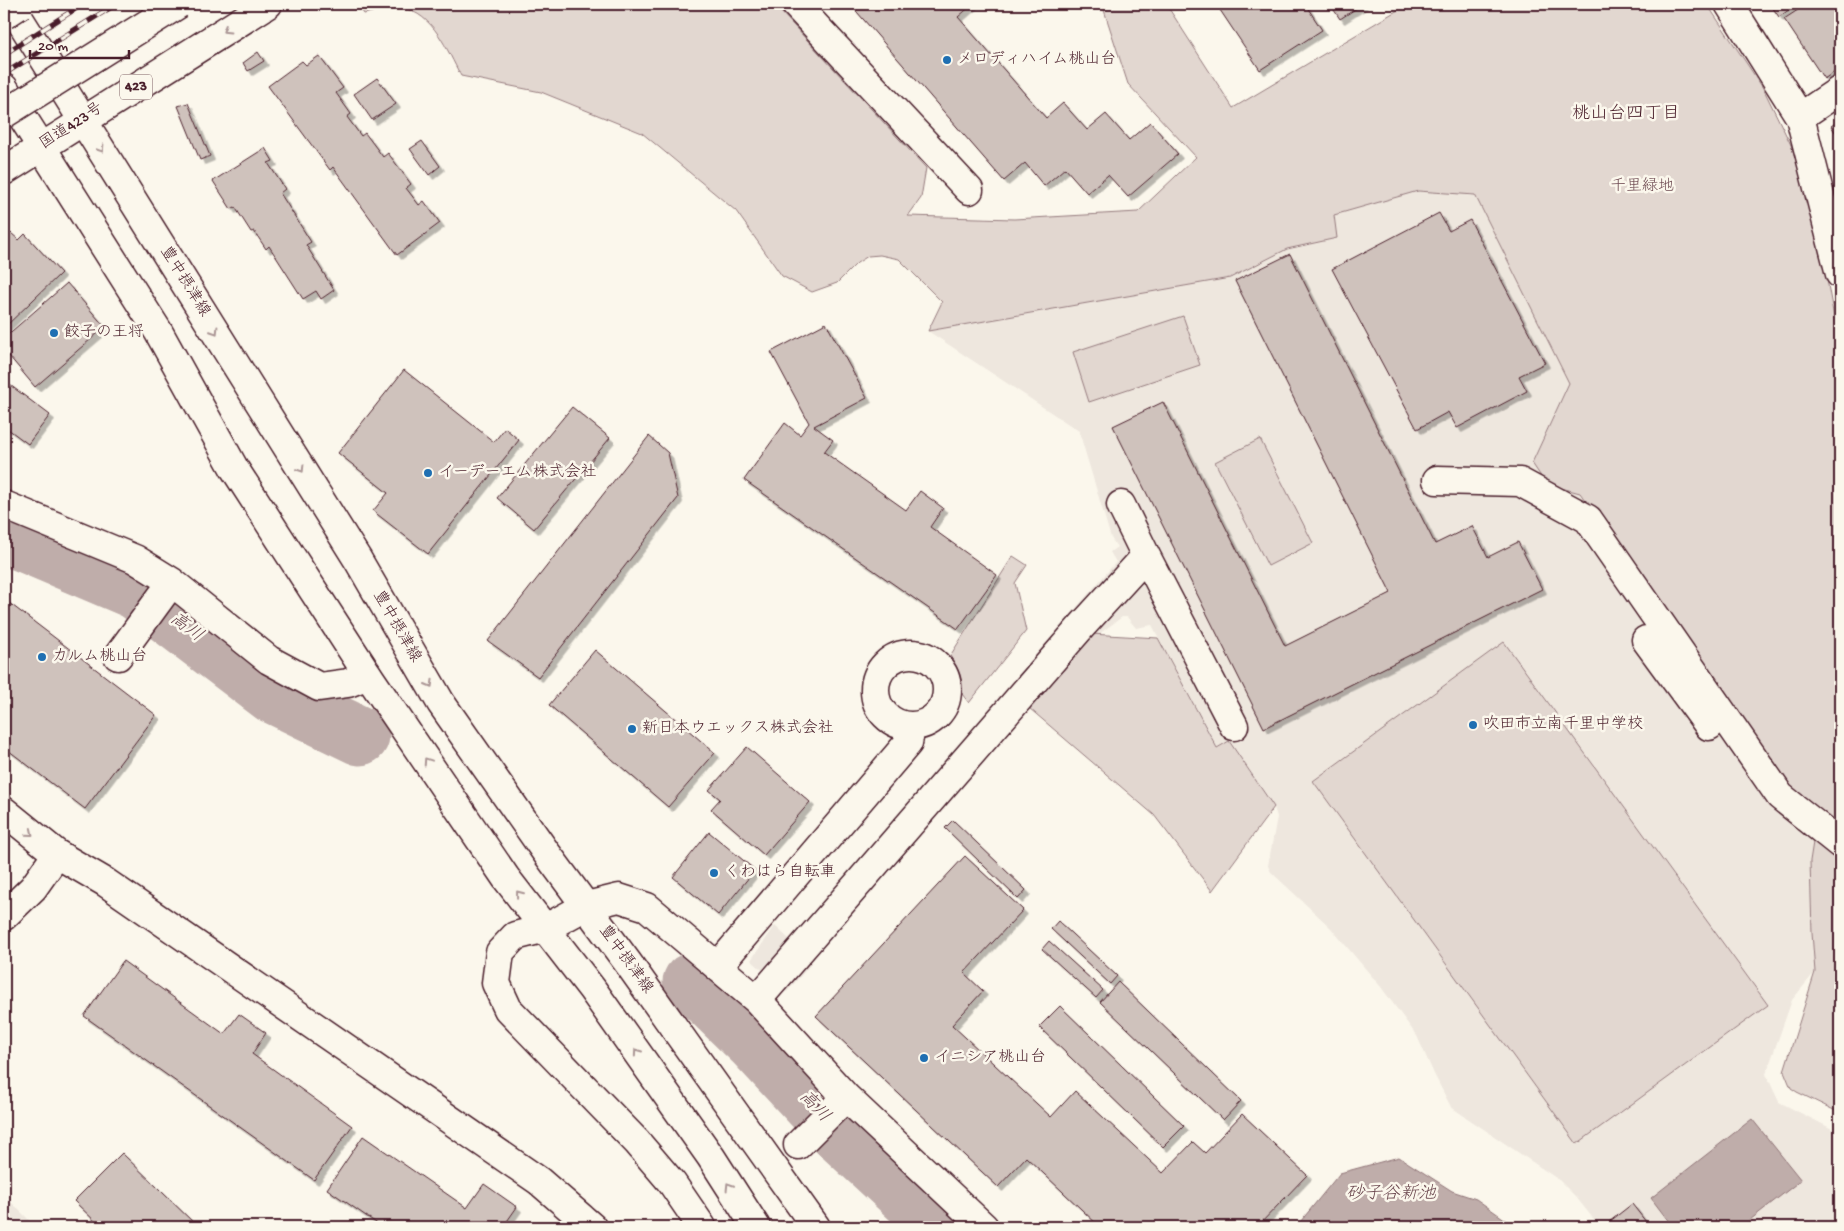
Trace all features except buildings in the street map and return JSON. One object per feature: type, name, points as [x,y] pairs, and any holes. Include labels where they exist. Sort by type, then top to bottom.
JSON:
[{"type":"main road","name":"豊中摂津線","points":[[10,4],[353,552],[441,702],[544,851],[628,963],[816,1227]]},
{"type":"main road","points":[[4,15],[21,4]]},
{"type":"main road","points":[[4,114],[179,4]]},
{"type":"main road","name":"国道423号","points":[[4,171],[268,4]]},
{"type":"main road","points":[[795,4],[969,190]]},
{"type":"main road","points":[[1729,4],[1800,117],[1840,274]]},
{"type":"main road","points":[[4,88],[158,331],[234,468],[368,674],[506,878],[592,989],[693,1131],[756,1227]]},
{"type":"main road","points":[[1800,117],[1840,90]]},
{"type":"main road","points":[[1437,480],[1520,482],[1588,519],[1780,796]]},
{"type":"main road","points":[[4,505],[134,559],[168,588],[269,660],[320,687],[348,683],[368,674]]},
{"type":"main road","points":[[1122,505],[1146,556],[1234,726]]},
{"type":"main road","points":[[757,1000],[1081,627],[1146,556]]},
{"type":"main road","points":[[118,656],[168,588]]},
{"type":"main road","points":[[1646,640],[1718,739],[1780,796],[1840,844]]},
{"type":"main road","points":[[718,966],[908,743],[911,727]]},
{"type":"main road","points":[[4,811],[57,854],[105,882],[539,1181],[592,1227]]},
{"type":"main road","points":[[4,916],[33,888],[57,854]]},
{"type":"main road","points":[[702,1227],[672,1184],[637,1142],[508,1009],[496,983],[500,952],[515,936],[546,928],[586,906],[619,898],[647,907],[757,1000],[841,1102],[984,1227]]},
{"type":"main road","points":[[807,1136],[841,1102]]},
{"type":"shaded area","name":"吹田市立南千里中学校","points":[[1418,191],[1475,195],[1569,383],[1532,463],[1546,484],[1579,493],[1785,787],[1840,831],[1840,857],[1814,837],[1810,861],[1815,972],[1792,1000],[1766,1074],[1779,1102],[1840,1133],[1840,1227],[1600,1227],[1576,1197],[1559,1180],[1451,1107],[1417,1036],[1381,987],[1330,927],[1271,872],[1268,866],[1277,817],[1274,807],[1229,741],[1217,748],[1152,625],[1136,628],[1127,617],[1122,617],[1099,634],[1091,634],[812,959],[811,964],[787,992],[751,960],[775,926],[789,939],[1116,562],[1110,552],[1117,547],[1111,538],[1079,431],[928,331],[1230,278],[1287,249],[1336,238],[1333,215]]},
{"type":"shaded area","points":[[4,1195],[36,1227],[4,1227]]},
{"type":"green space","name":"千里緑地","points":[[357,4],[779,4],[781,12],[926,168],[921,198],[908,216],[1014,219],[1138,212],[1196,157],[1128,84],[1102,4],[1166,4],[1233,108],[1408,4],[1707,4],[1763,88],[1791,145],[1821,247],[1840,350],[1840,831],[1785,787],[1580,493],[1546,484],[1532,463],[1569,383],[1475,195],[1418,191],[1334,215],[1337,238],[1287,249],[1230,278],[928,331],[942,302],[899,259],[880,255],[868,256],[857,263],[837,283],[812,292],[782,276],[736,211],[642,133],[541,92],[461,76],[438,34],[423,18],[402,8],[383,9],[364,14]]},
{"type":"green space","points":[[1183,316],[1200,365],[1089,402],[1073,352]]},
{"type":"green space","points":[[1260,439],[1313,543],[1268,566],[1215,462]]},
{"type":"green space","points":[[1013,556],[1027,565],[1015,583],[1026,631],[969,703],[962,694],[960,674],[950,656]]},
{"type":"green space","points":[[1091,634],[1158,638],[1217,748],[1229,741],[1274,807],[1212,891],[1154,815],[1029,708]]},
{"type":"green space","points":[[1504,642],[1768,1005],[1577,1144],[1313,781]]},
{"type":"green space","points":[[1814,836],[1840,857],[1840,1113],[1791,1088],[1784,1071],[1815,972],[1810,861]]},
{"type":"water","points":[[1752,1119],[1801,1180],[1741,1227],[1673,1227],[1651,1198]]},
{"type":"water","name":"砂子谷新池","points":[[1399,1157],[1452,1191],[1476,1199],[1516,1227],[1296,1227],[1340,1173]]},
{"type":"waterway","name":"高川","points":[[4,536],[23,542],[136,590],[273,694],[360,736]]},
{"type":"waterway","name":"高川","points":[[692,982],[754,1042],[832,1126],[941,1227]]},
{"type":"railway","points":[[4,54],[83,4]]},
{"type":"railway","points":[[4,74],[116,4]]},
{"type":"place","name":"メロディハイム桃山台","points":[[947,60]]},
{"type":"place","name":"餃子の王将","points":[[54,333]]},
{"type":"place","name":"イーデーエム株式会社","points":[[428,473]]},
{"type":"place","name":"カルム桃山台","points":[[42,657]]},
{"type":"place","name":"吹田市立南千里中学校","points":[[1473,725]]},
{"type":"place","name":"新日本ウエックス株式会社","points":[[632,729]]},
{"type":"place","name":"くわはら自転車","points":[[714,873]]},
{"type":"place","name":"イニシア桃山台","points":[[924,1058]]},
{"type":"district","name":"桃山台四丁目","points":[[1626,114]]}]
